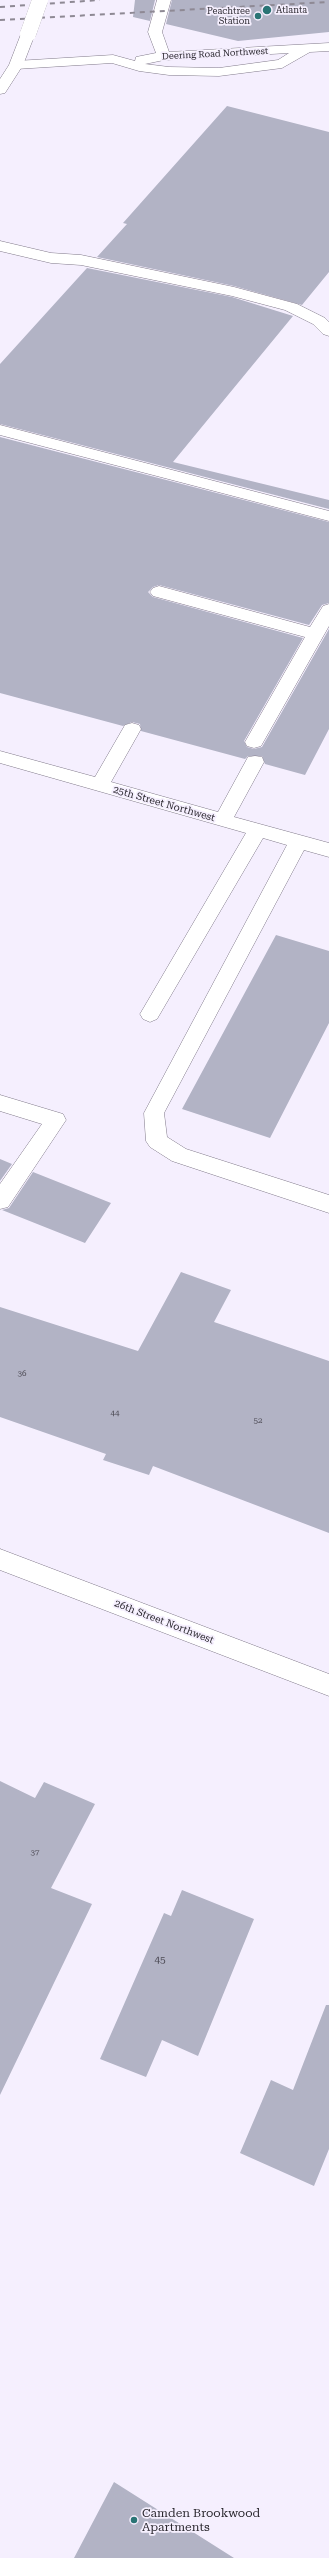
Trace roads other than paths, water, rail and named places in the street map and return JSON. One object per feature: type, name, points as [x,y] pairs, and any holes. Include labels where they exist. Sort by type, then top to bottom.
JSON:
[{"type":"main road","points":[[0,90],[16,65],[40,0]]},
{"type":"main road","points":[[164,0],[155,32],[164,56]]},
{"type":"main road","name":"Deering Road Northwest","points":[[125,63],[164,56],[329,47]]},
{"type":"main road","name":"Deering Road Northwest","points":[[16,65],[113,59],[125,63],[169,71],[219,72],[282,64],[305,49]]},
{"type":"main road","points":[[0,246],[51,258],[80,260],[234,292],[290,308],[319,321],[329,331]]},
{"type":"main road","points":[[0,430],[329,516]]},
{"type":"main road","points":[[160,592],[314,634]]},
{"type":"main road","points":[[254,742],[329,610]]},
{"type":"main road","points":[[100,785],[132,729]]},
{"type":"main road","name":"25th Street Northwest","points":[[0,757],[329,850]]},
{"type":"main road","points":[[223,820],[255,762]]},
{"type":"main road","points":[[150,1014],[258,830]]},
{"type":"main road","points":[[299,841],[154,1113],[157,1141],[179,1156],[329,1204]]},
{"type":"main road","points":[[0,1103],[56,1120],[0,1201]]},
{"type":"main road","name":"26th Street Northwest","points":[[0,1559],[329,1684]]},
{"type":"railway","points":[[0,7],[100,0]]},
{"type":"railway","points":[[0,20],[329,2]]},
{"type":"place","name":"Atlanta","points":[[267,10]]},
{"type":"place","name":"Peachtree Station","points":[[258,16]]},
{"type":"place","name":"Camden Brookwood Apartments","points":[[134,2520]]}]
